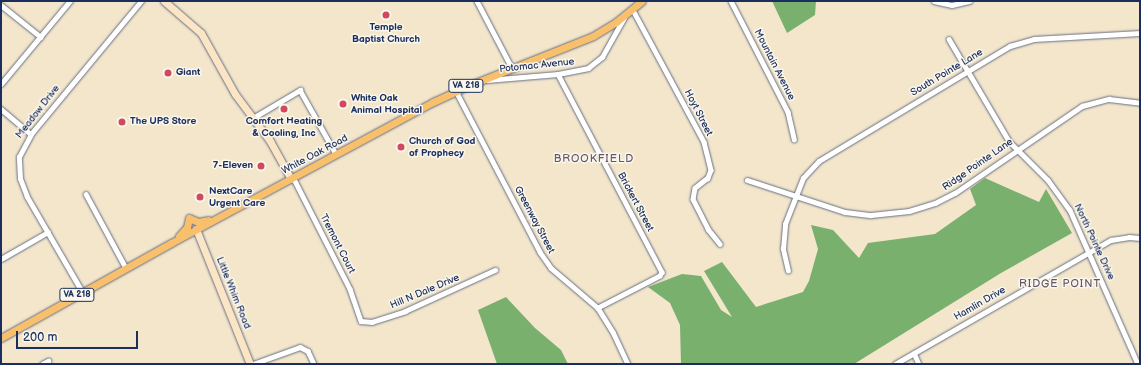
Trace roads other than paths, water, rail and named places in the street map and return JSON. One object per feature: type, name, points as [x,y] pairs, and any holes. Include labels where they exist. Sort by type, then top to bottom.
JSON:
[{"type":"main road","name":"White Oak Road","points":[[1,338],[196,229],[456,91],[593,36],[626,16],[640,2]]},
{"type":"main road","points":[[171,243],[187,227],[189,218],[201,222],[224,214]]},
{"type":"street","points":[[1,84],[70,1]]},
{"type":"street","name":"Meadow Drive","points":[[82,292],[27,197],[18,172],[21,151],[31,134],[141,1]]},
{"type":"street","points":[[164,1],[201,33],[235,94],[274,147],[292,178]]},
{"type":"street","points":[[478,1],[512,68]]},
{"type":"street","name":"Mountain Avenue","points":[[731,1],[788,112],[794,140]]},
{"type":"street","points":[[934,1],[952,5],[970,1]]},
{"type":"street","points":[[1,5],[41,36]]},
{"type":"street","name":"Hoyt Street","points":[[633,10],[704,142],[711,170],[708,178],[695,188],[693,198],[708,229],[720,244]]},
{"type":"street","name":"Potomac Avenue","points":[[470,85],[484,81],[558,74],[583,70],[598,62],[626,16]]},
{"type":"street","name":"South Pointe Lane","points":[[788,271],[783,254],[783,233],[795,196],[804,178],[819,161],[1003,50],[1025,41],[1140,33]]},
{"type":"street","name":"North Pointe Drive","points":[[949,39],[1016,150],[1062,197],[1089,252],[1138,364]]},
{"type":"street","name":"Brickert Street","points":[[558,74],[662,272],[660,276],[598,308]]},
{"type":"street","points":[[253,118],[300,90],[336,154]]},
{"type":"street","name":"Greenway Street","points":[[456,91],[540,252],[551,268],[598,308],[613,332],[628,364]]},
{"type":"street","name":"Ridge Pointe Lane","points":[[747,180],[795,196],[858,214],[882,215],[909,212],[935,203],[955,193],[1082,106],[1109,99],[1140,103]]},
{"type":"street","points":[[1,109],[31,134]]},
{"type":"street","name":"Tremont Court","points":[[292,178],[350,289],[361,321]]},
{"type":"street","points":[[86,194],[126,268]]},
{"type":"street","name":"Little Whim Road","points":[[196,229],[250,364]]},
{"type":"street","points":[[1,258],[48,232]]},
{"type":"street","name":"Hamlin Drive","points":[[895,364],[1089,252],[1117,238],[1140,238]]},
{"type":"street","name":"Hill N Dale Drive","points":[[361,321],[372,322],[405,311],[495,270]]},
{"type":"street","points":[[253,364],[300,347],[308,351],[314,364]]},
{"type":"street","points":[[914,353],[919,364]]},
{"type":"street","points":[[42,364],[48,360]]},
{"type":"place","name":"Temple Baptist Church","points":[[386,15]]},
{"type":"place","name":"Giant","points":[[168,73]]},
{"type":"place","name":"White Oak Animal Hospital","points":[[343,104]]},
{"type":"place","name":"Comfort Heating & Cooling, Inc","points":[[284,109]]},
{"type":"place","name":"The UPS Store","points":[[122,122]]},
{"type":"place","name":"Church of God of Prophecy","points":[[401,147]]},
{"type":"place","name":"7-Eleven","points":[[261,166]]},
{"type":"place","name":"NextCare Urgent Care","points":[[200,197]]},
{"type":"district","name":"BROOKFIELD","points":[[594,159]]},
{"type":"district","name":"RIDGE POINT","points":[[1060,284]]}]
